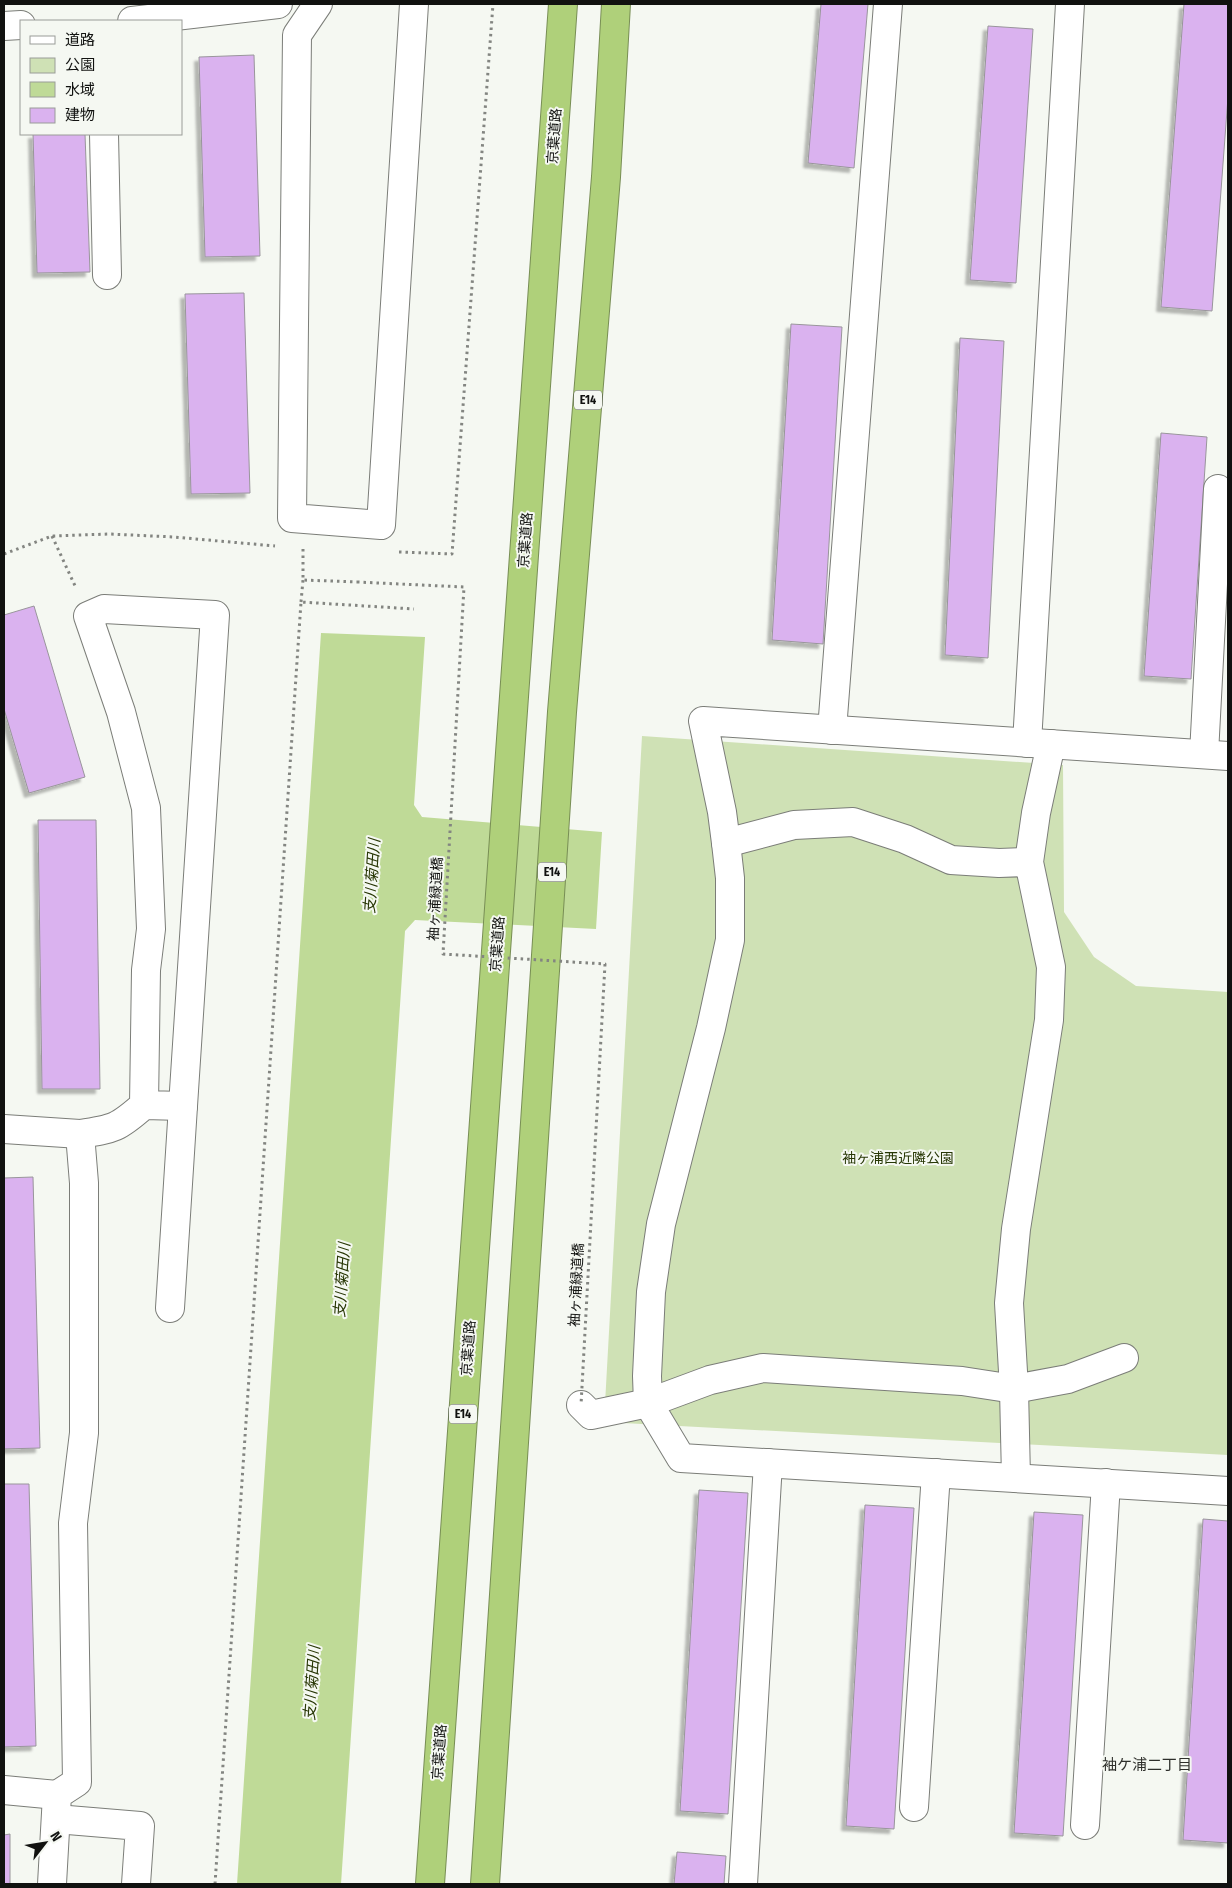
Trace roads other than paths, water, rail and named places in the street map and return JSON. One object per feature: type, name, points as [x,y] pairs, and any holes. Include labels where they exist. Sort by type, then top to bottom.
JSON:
[{"type":"highway","name":"京葉道路","points":[[430,1884],[563,4]]},
{"type":"highway","name":"E14","points":[[486,1884],[557,795],[606,177],[616,4]]},
{"type":"street","points":[[128,4],[130,20]]},
{"type":"street","points":[[139,20],[278,4]]},
{"type":"street","points":[[318,4],[296,35],[292,518],[381,525],[414,4]]},
{"type":"street","points":[[832,730],[888,4]]},
{"type":"street","points":[[1016,1478],[1014,1389],[1009,1302],[1016,1229],[1049,1020],[1051,967],[1029,862],[1036,813],[1070,4]]},
{"type":"street","points":[[4,26],[20,25]]},
{"type":"street","points":[[104,135],[107,275]]},
{"type":"street","points":[[1218,489],[1216,755],[703,721],[722,812],[726,843],[730,878],[730,940],[711,1028],[661,1224],[652,1292],[646,1376],[648,1403],[682,1458],[1228,1491]]},
{"type":"street","points":[[144,1105],[146,970],[152,929],[146,808],[121,712],[88,616],[104,609],[215,616],[170,1308]]},
{"type":"street","points":[[726,843],[794,824],[854,822],[905,840],[951,860],[1000,863],[1029,862]]},
{"type":"street","points":[[4,1129],[80,1134],[110,1130],[125,1121],[144,1105],[183,1106]]},
{"type":"street","points":[[52,1884],[57,1807],[78,1782],[73,1523],[84,1434],[84,1183],[80,1134]]},
{"type":"street","points":[[581,1405],[591,1415],[648,1403],[710,1380],[763,1368],[962,1381],[1014,1389],[1068,1379],[1124,1358]]},
{"type":"street","points":[[743,1884],[768,1463]]},
{"type":"street","points":[[914,1807],[936,1473]]},
{"type":"street","points":[[1085,1825],[1106,1483]]},
{"type":"street","points":[[4,1790],[57,1807],[140,1826],[136,1884]]},
{"type":"water","name":"支川菊田川","points":[[321,633],[425,637],[414,805],[422,817],[602,832],[596,929],[415,920],[405,931],[341,1884],[237,1884]]},
{"type":"district","name":"袖ケ浦二丁目","points":[[1147,1765]]},
{"type":"park label","name":"袖ヶ浦西近隣公園","points":[[898,1158]]}]
